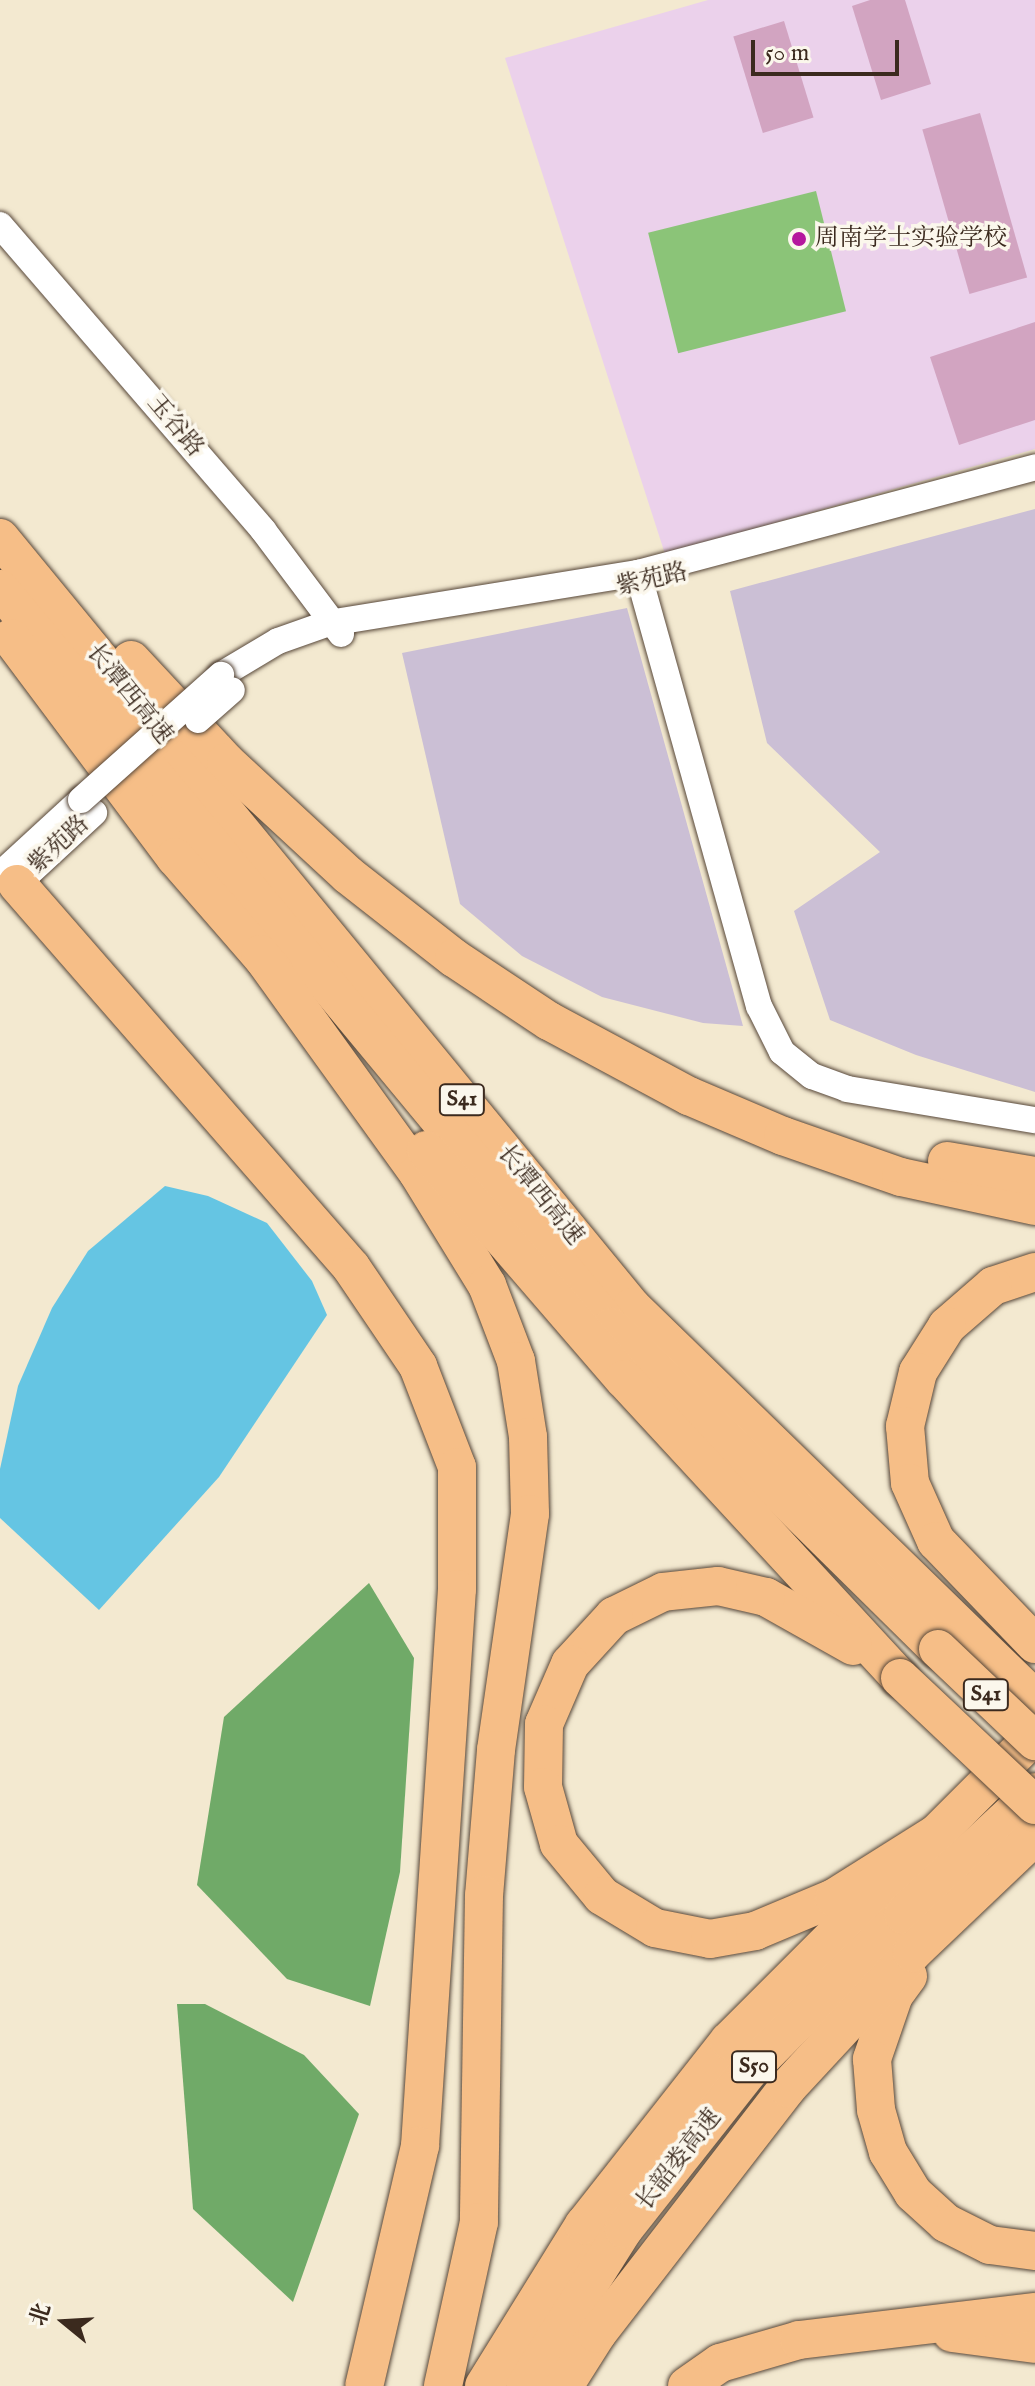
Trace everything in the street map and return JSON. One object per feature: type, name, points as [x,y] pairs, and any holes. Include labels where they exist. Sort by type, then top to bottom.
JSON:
[{"type":"highway","points":[[0,520],[226,762],[348,875],[454,958],[549,1021],[689,1096],[783,1136],[901,1177],[1035,1206]]},
{"type":"highway","name":"长潭西高速","points":[[0,538],[632,1307],[950,1639],[1035,1741]]},
{"type":"highway","name":"长潭西高速","points":[[0,589],[611,1327],[950,1639],[1035,1699]]},
{"type":"highway","points":[[0,623],[175,857],[624,1379],[900,1678],[1035,1805]]},
{"type":"highway","points":[[17,884],[351,1267],[418,1366],[457,1467],[457,1589],[420,2146],[364,2386]]},
{"type":"highway","points":[[260,954],[418,1173],[487,1285],[516,1361],[528,1437],[530,1514],[496,1750],[484,1895],[479,2222],[443,2386]]},
{"type":"highway","points":[[689,1096],[899,1152],[1035,1176]]},
{"type":"highway","points":[[1035,1272],[993,1286],[947,1326],[918,1372],[905,1426],[910,1483],[936,1541],[993,1604],[1035,1644]]},
{"type":"highway","points":[[900,1678],[832,1632],[766,1597],[718,1586],[663,1592],[614,1616],[570,1664],[544,1724],[543,1787],[559,1844],[602,1896],[655,1928],[710,1939],[755,1931],[834,1898],[939,1832]]},
{"type":"highway","points":[[484,2386],[584,2225],[729,2041],[1035,1735]]},
{"type":"highway","name":"长韶娄高速","points":[[525,2386],[624,2229],[748,2072],[903,1915],[1035,1792]]},
{"type":"highway","name":"长韶娄高速","points":[[564,2386],[597,2334],[787,2088],[954,1913],[1035,1836]]},
{"type":"highway","points":[[954,1913],[894,1995],[872,2059],[876,2110],[888,2152],[913,2193],[946,2223],[990,2245],[1035,2251]]},
{"type":"highway","points":[[687,2386],[720,2363],[799,2340],[1035,2312]]},
{"type":"highway","points":[[910,2325],[1008,2344],[1035,2344]]},
{"type":"street","name":"玉谷路","points":[[0,225],[263,530],[332,630]]},
{"type":"street","name":"玉谷路","points":[[0,240],[332,630]]},
{"type":"street","name":"紫苑路","points":[[646,577],[1035,467]]},
{"type":"street","name":"紫苑路","points":[[17,884],[5,870],[88,807],[226,682],[278,641],[646,577],[1035,481]]},
{"type":"street","points":[[646,577],[773,996],[790,1036],[816,1060],[856,1078],[1035,1107]]},
{"type":"street","points":[[646,577],[759,1006],[782,1052],[812,1076],[847,1089],[1035,1120]]},
{"type":"shaded area","name":"周南学士实验学校","points":[[708,0],[1035,0],[1035,449],[665,554],[505,58]]},
{"type":"shaded area","points":[[1035,509],[1035,1092],[916,1055],[830,1020],[794,911],[880,852],[767,743],[730,591]]},
{"type":"shaded area","points":[[627,608],[743,1026],[703,1023],[602,997],[522,956],[460,904],[402,653]]},
{"type":"green space","points":[[816,191],[846,311],[678,353],[648,233]]},
{"type":"green space","points":[[369,1583],[414,1658],[400,1872],[370,2006],[287,1979],[197,1885],[224,1717]]},
{"type":"green space","points":[[177,2004],[205,2004],[304,2055],[359,2114],[293,2302],[193,2209]]},
{"type":"water","points":[[165,1186],[208,1196],[267,1223],[312,1281],[327,1315],[219,1477],[99,1610],[0,1518],[0,1469],[18,1386],[52,1308],[88,1251]]},
{"type":"building","points":[[870,0],[905,0],[931,84],[881,100],[852,6]]},
{"type":"building","points":[[784,21],[814,118],[763,133],[733,36]]},
{"type":"building","points":[[980,113],[1027,277],[969,294],[922,130]]},
{"type":"building","points":[[1035,322],[1035,420],[959,445],[930,357]]},
{"type":"place","name":"周南学士实验学校","points":[[799,239]]}]
